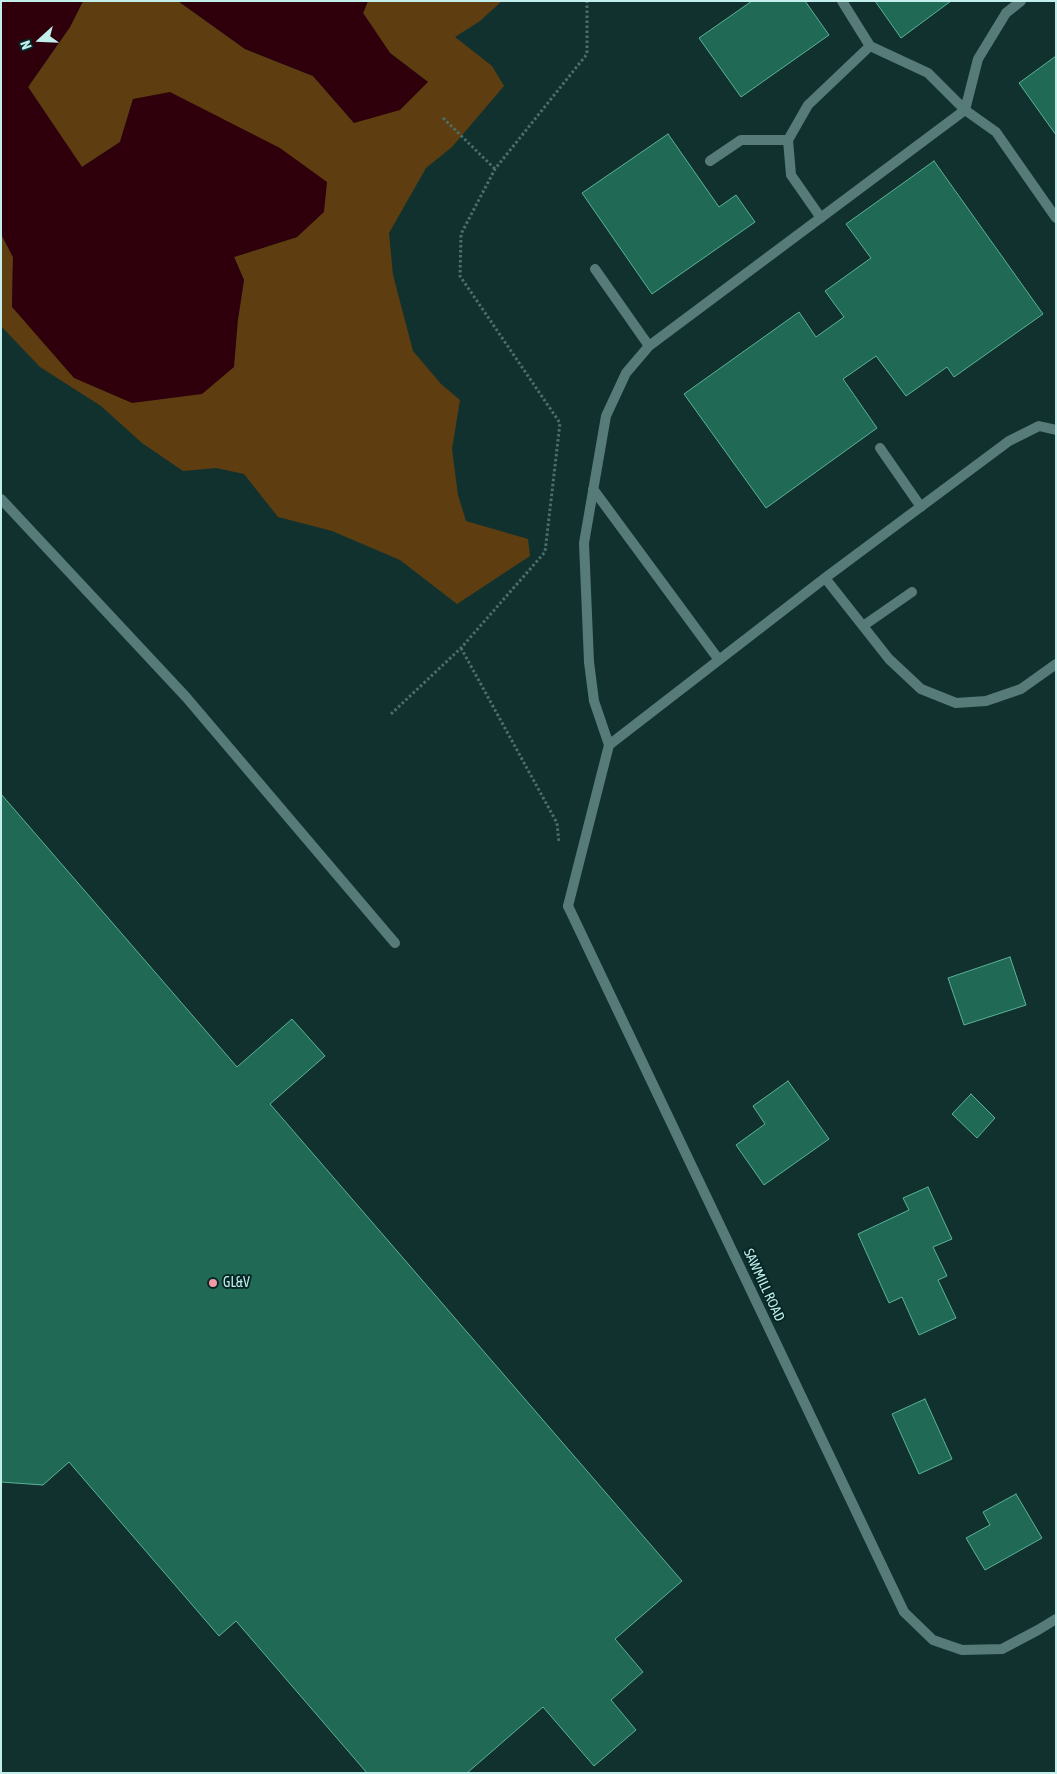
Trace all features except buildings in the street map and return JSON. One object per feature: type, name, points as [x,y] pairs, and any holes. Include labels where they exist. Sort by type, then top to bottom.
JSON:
[{"type":"street","points":[[842,1],[870,46],[928,73],[965,110],[996,132],[1056,218]]},
{"type":"street","points":[[1021,1],[1006,13],[978,60],[965,110],[649,346],[626,373],[606,416],[584,543],[589,662],[594,702],[609,745],[825,578],[1009,441],[1039,426],[1056,430]]},
{"type":"street","points":[[821,218],[791,175],[788,140],[808,105],[870,46]]},
{"type":"street","points":[[710,161],[740,140],[788,140]]},
{"type":"street","points":[[595,269],[649,346]]},
{"type":"street","points":[[880,448],[921,507]]},
{"type":"street","points":[[593,489],[719,660]]},
{"type":"street","points":[[1,499],[186,697],[395,943]]},
{"type":"street","points":[[825,578],[889,659],[921,689],[956,704],[986,701],[1021,689],[1056,664]]},
{"type":"street","points":[[863,626],[912,592]]},
{"type":"street","name":"SAWMILL ROAD","points":[[609,745],[568,906],[904,1612],[932,1640],[962,1650],[1002,1649],[1056,1619]]},
{"type":"path","points":[[390,714],[461,648],[545,552],[560,423],[460,276],[461,234],[495,169],[587,54],[587,1]]},
{"type":"path","points":[[443,118],[495,169]]},
{"type":"path","points":[[461,648],[557,823],[560,851]]},
{"type":"shaded area","points":[[1,1],[83,1],[70,27],[28,87],[82,167],[120,142],[133,99],[170,92],[280,148],[327,182],[324,212],[297,237],[234,257],[244,280],[238,319],[234,367],[202,394],[132,403],[74,378],[12,307],[13,257],[1,234]]},
{"type":"shaded area","points":[[83,1],[178,1],[245,49],[313,76],[354,123],[428,82],[390,53],[363,13],[368,1],[502,1],[480,21],[455,37],[492,66],[504,86],[452,147],[426,168],[389,233],[393,275],[413,351],[441,384],[460,400],[452,449],[458,495],[466,521],[528,539],[530,556],[457,604],[400,560],[332,531],[278,517],[244,474],[216,468],[183,471],[142,443],[101,406],[40,367],[1,326],[1,234],[13,257],[12,307],[238,319],[244,280],[234,257],[297,237],[133,99],[120,142],[82,167],[28,87],[70,27]]},
{"type":"shaded area","points":[[178,1],[368,1],[363,13],[390,53],[428,82],[400,110],[354,123],[313,76],[245,49]]},
{"type":"place","name":"GL&V","points":[[213,1283]]}]
